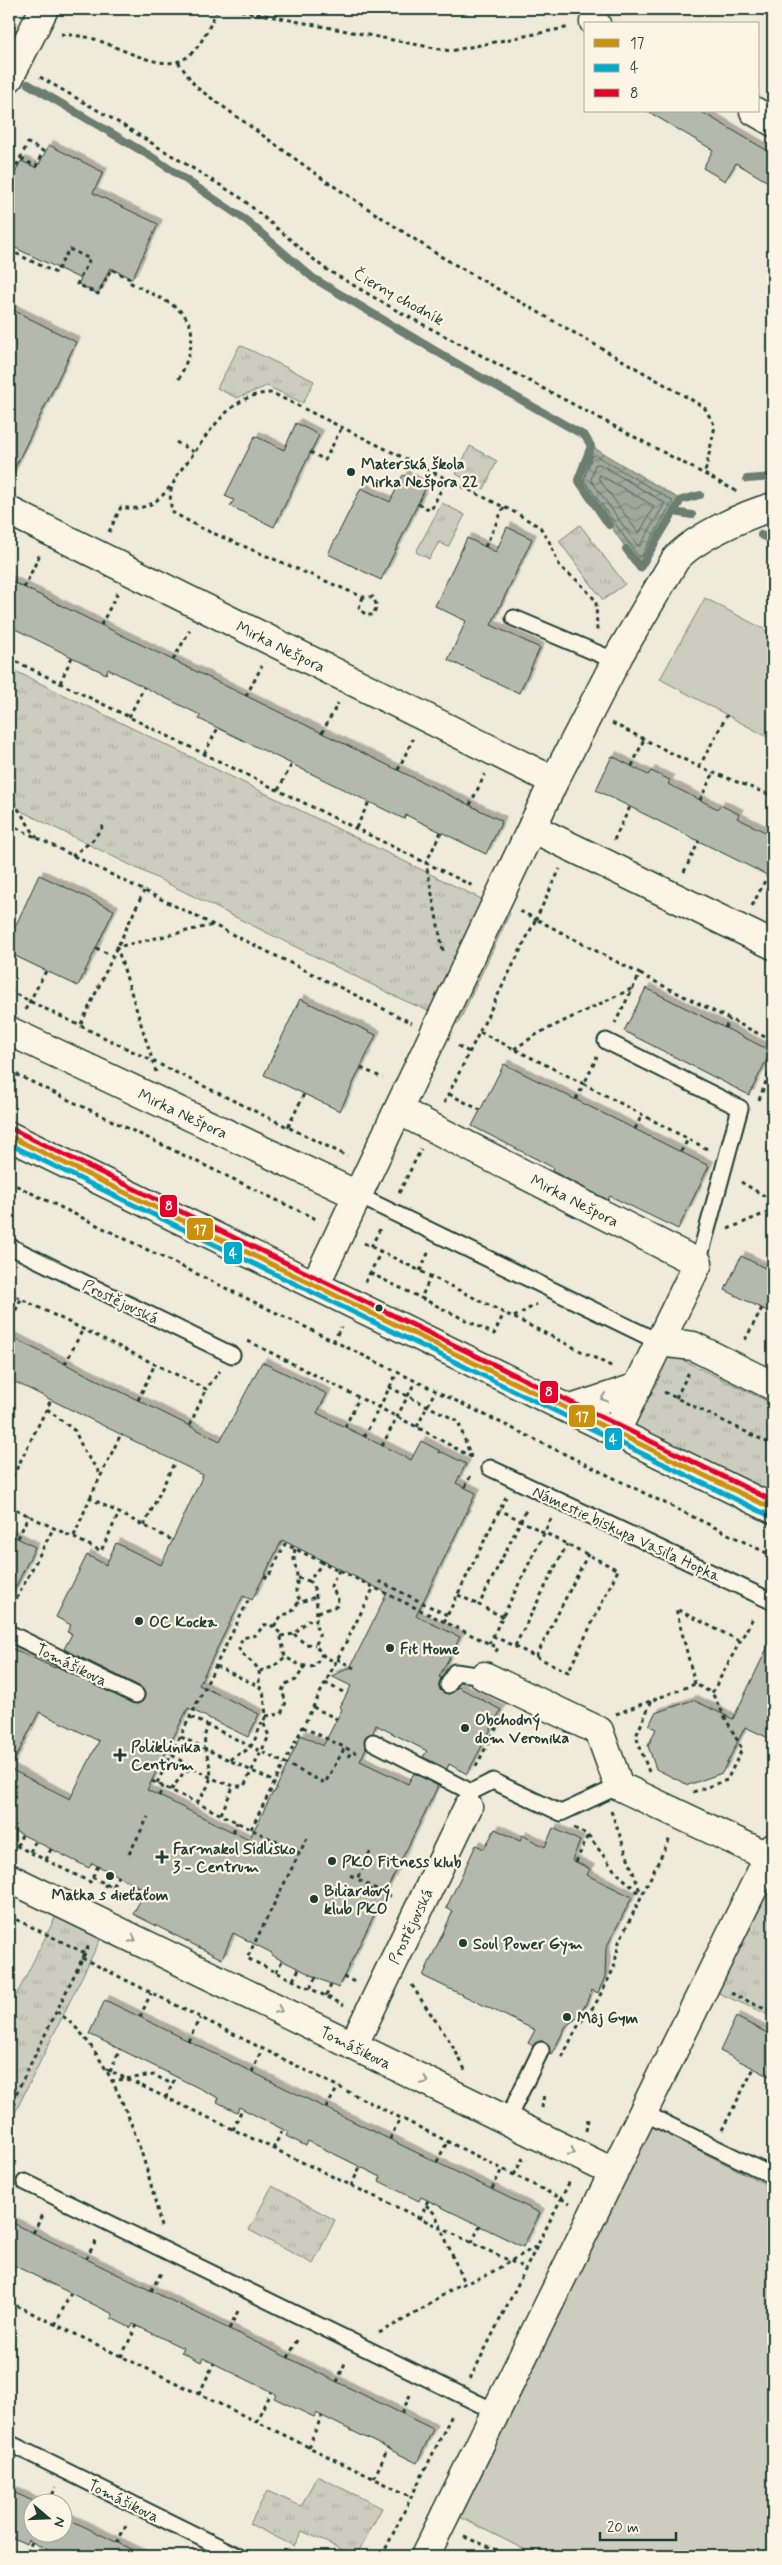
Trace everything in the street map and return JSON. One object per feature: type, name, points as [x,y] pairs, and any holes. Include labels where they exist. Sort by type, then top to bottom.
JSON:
[{"type":"street","points":[[17,65],[48,21]]},
{"type":"street","points":[[756,112],[773,122]]},
{"type":"street","points":[[315,1285],[554,781],[616,661],[680,554],[708,534],[771,508]]},
{"type":"street","name":"Mirka Nešpora","points":[[9,511],[554,781]]},
{"type":"street","points":[[532,828],[772,941]]},
{"type":"street","name":"Mirka Nešpora","points":[[11,1032],[357,1195]]},
{"type":"street","name":"Mirka Nešpora","points":[[398,1110],[698,1263]]},
{"type":"street","points":[[9,1136],[773,1509]]},
{"type":"street","points":[[616,1431],[698,1263]]},
{"type":"street","points":[[660,1342],[693,1346],[773,1386]]},
{"type":"street","points":[[571,1409],[639,1384]]},
{"type":"street","points":[[425,2556],[612,2172],[771,1852],[618,1786],[599,1731],[484,1676]]},
{"type":"street","name":"Prostějovská","points":[[353,2046],[418,1910],[466,1798]]},
{"type":"street","name":"Tomášikova","points":[[9,1878],[612,2172]]},
{"type":"lane","points":[[514,618],[616,661]]},
{"type":"lane","points":[[606,1041],[740,1108],[698,1263]]},
{"type":"lane","points":[[357,1195],[660,1342]]},
{"type":"lane","name":"Prostějovská","points":[[9,1246],[232,1355]]},
{"type":"lane","name":"Námestie biskupa Vasiľa Hopka","points":[[490,1468],[769,1600]]},
{"type":"lane","name":"Tomášikova","points":[[9,1633],[136,1695]]},
{"type":"lane","points":[[448,1685],[455,1672],[484,1676]]},
{"type":"lane","points":[[373,1742],[466,1798],[471,1792],[493,1781],[561,1813],[618,1786]]},
{"type":"lane","points":[[507,2120],[541,2050]]},
{"type":"lane","points":[[642,2112],[773,2176]]},
{"type":"lane","points":[[25,2182],[496,2412]]},
{"type":"lane","name":"Tomášikova","points":[[9,2443],[238,2556]]},
{"type":"path","points":[[48,21],[162,63],[178,62],[199,44],[207,32],[217,9]]},
{"type":"path","points":[[233,9],[450,51],[584,25]]},
{"type":"path","points":[[178,62],[196,87],[323,179],[440,256],[704,408],[716,426],[705,473]]},
{"type":"path","name":"Čierny chodník","points":[[17,65],[111,118],[241,198],[332,272],[394,309],[771,508]]},
{"type":"path","points":[[9,180],[20,158],[28,143],[43,151],[36,166],[20,158]]},
{"type":"path","points":[[9,250],[56,273],[69,249],[90,259],[77,284],[98,294],[111,269],[130,279],[129,282],[180,308],[190,323],[192,348],[178,381]]},
{"type":"path","points":[[130,508],[142,508],[156,503],[216,423],[241,401],[258,393],[272,393],[342,426],[540,527],[550,543],[560,567],[580,582],[596,601],[597,629],[591,651]]},
{"type":"path","points":[[310,452],[325,460],[342,426]]},
{"type":"path","points":[[176,442],[194,452]]},
{"type":"path","points":[[418,504],[431,510],[446,480]]},
{"type":"path","points":[[174,481],[169,498],[172,512],[201,528],[363,597],[373,597],[377,606],[373,615],[366,615],[360,608],[363,597]]},
{"type":"path","points":[[485,546],[504,507]]},
{"type":"path","points":[[24,588],[41,552],[33,548]]},
{"type":"path","points":[[111,587],[127,595]]},
{"type":"path","points":[[101,625],[119,591]]},
{"type":"path","points":[[173,660],[192,627],[183,623]]},
{"type":"path","points":[[9,658],[498,898]]},
{"type":"path","points":[[60,683],[72,658]]},
{"type":"path","points":[[246,696],[263,663]]},
{"type":"path","points":[[129,717],[144,687]]},
{"type":"path","points":[[331,697],[347,705]]},
{"type":"path","points":[[322,733],[339,701]]},
{"type":"path","points":[[699,767],[727,715]]},
{"type":"path","points":[[605,719],[699,767],[773,796]]},
{"type":"path","points":[[204,754],[218,728]]},
{"type":"path","points":[[405,734],[421,742]]},
{"type":"path","points":[[398,770],[413,738]]},
{"type":"path","points":[[632,766],[644,739]]},
{"type":"path","points":[[278,790],[292,764]]},
{"type":"path","points":[[477,770],[493,778]]},
{"type":"path","points":[[700,800],[714,772]]},
{"type":"path","points":[[470,805],[485,774]]},
{"type":"path","points":[[9,795],[37,838]]},
{"type":"path","points":[[356,828],[369,802]]},
{"type":"path","points":[[611,847],[630,807]]},
{"type":"path","points":[[9,824],[434,1034]]},
{"type":"path","points":[[72,856],[92,841],[104,825]]},
{"type":"path","points":[[769,834],[773,825]]},
{"type":"path","points":[[441,832],[426,863],[444,954]]},
{"type":"path","points":[[680,881],[699,841]]},
{"type":"path","points":[[371,1247],[480,1032],[570,847]]},
{"type":"path","points":[[748,914],[768,875]]},
{"type":"path","points":[[81,1024],[144,891]]},
{"type":"path","points":[[536,919],[773,1041]]},
{"type":"path","points":[[117,947],[214,925]]},
{"type":"path","points":[[117,947],[166,1105]]},
{"type":"path","points":[[96,948],[113,956]]},
{"type":"path","points":[[11,1032],[46,971]]},
{"type":"path","points":[[576,1099],[640,974]]},
{"type":"path","points":[[514,1049],[539,1033],[634,988]]},
{"type":"path","points":[[9,991],[81,1024],[349,1157]]},
{"type":"path","points":[[725,1028],[730,1019]]},
{"type":"path","points":[[480,1032],[584,1084],[716,1154],[716,1164],[724,1170]]},
{"type":"path","points":[[740,1108],[756,1107],[773,1063]]},
{"type":"path","points":[[360,1068],[386,1080]]},
{"type":"path","points":[[9,1071],[514,1317],[639,1384],[773,1445]]},
{"type":"path","points":[[274,1156],[304,1094]]},
{"type":"path","points":[[449,1094],[480,1110]]},
{"type":"path","points":[[635,1128],[642,1115]]},
{"type":"path","points":[[681,1152],[688,1139]]},
{"type":"path","points":[[735,1188],[737,1180],[773,1201]]},
{"type":"path","points":[[9,1182],[773,1556]]},
{"type":"path","points":[[725,1223],[722,1231],[773,1210]]},
{"type":"path","points":[[769,1270],[773,1261]]},
{"type":"path","points":[[370,1273],[494,1334],[504,1313]]},
{"type":"path","points":[[421,1298],[431,1276]]},
{"type":"path","points":[[9,1325],[21,1299]]},
{"type":"path","points":[[514,1317],[538,1304]]},
{"type":"path","points":[[745,1340],[762,1308]]},
{"type":"path","points":[[65,1364],[83,1329]]},
{"type":"path","points":[[737,1336],[752,1344]]},
{"type":"path","points":[[138,1400],[155,1364]]},
{"type":"path","points":[[364,1436],[397,1373]]},
{"type":"path","points":[[382,1446],[415,1382]]},
{"type":"path","points":[[389,1387],[458,1421],[471,1457]]},
{"type":"path","points":[[190,1425],[206,1389]]},
{"type":"path","points":[[417,1427],[435,1391]]},
{"type":"path","points":[[345,1427],[359,1398]]},
{"type":"path","points":[[9,1484],[51,1400]]},
{"type":"path","points":[[47,1408],[74,1431],[101,1475]]},
{"type":"path","points":[[379,1408],[490,1468]]},
{"type":"path","points":[[74,1536],[121,1434]]},
{"type":"path","points":[[144,1526],[175,1461]]},
{"type":"path","points":[[444,1622],[515,1480]]},
{"type":"path","points":[[478,1605],[536,1490]]},
{"type":"path","points":[[90,1498],[174,1541]]},
{"type":"path","points":[[489,1644],[560,1501]]},
{"type":"path","points":[[9,1506],[74,1536],[101,1551],[119,1513]]},
{"type":"path","points":[[493,1636],[568,1672],[618,1570],[500,1510]]},
{"type":"path","points":[[18,1538],[29,1515]]},
{"type":"path","points":[[9,1614],[54,1527]]},
{"type":"path","points":[[264,1576],[268,1578],[287,1544],[498,1648],[484,1676]]},
{"type":"path","points":[[515,1646],[567,1544]]},
{"type":"path","points":[[295,1549],[293,1564],[298,1578],[296,1595],[301,1601]]},
{"type":"path","points":[[536,1657],[588,1554]]},
{"type":"path","points":[[309,1581],[324,1562]]},
{"type":"path","points":[[318,1612],[337,1606],[338,1599],[331,1586],[339,1570]]},
{"type":"path","points":[[298,1578],[314,1584],[316,1591],[315,1598],[318,1612],[316,1623],[320,1639],[315,1645]]},
{"type":"path","points":[[379,1581],[447,1616]]},
{"type":"path","points":[[251,1829],[374,1587]]},
{"type":"path","points":[[458,1595],[502,1617]]},
{"type":"path","points":[[157,1784],[249,1598]]},
{"type":"path","points":[[274,1626],[282,1615],[291,1613],[301,1601],[315,1598]]},
{"type":"path","points":[[712,1692],[740,1641],[769,1600]]},
{"type":"path","points":[[695,1684],[676,1610],[740,1641]]},
{"type":"path","points":[[281,1636],[294,1634],[308,1620],[316,1623]]},
{"type":"path","points":[[258,1686],[260,1671],[257,1665],[244,1657],[239,1649],[239,1643],[242,1638],[256,1635],[267,1623],[274,1626],[281,1636],[285,1657]]},
{"type":"path","points":[[294,1634],[305,1644],[315,1645],[322,1654],[354,1668]]},
{"type":"path","points":[[285,1657],[305,1666],[315,1666],[322,1654]]},
{"type":"path","points":[[260,1671],[273,1667],[285,1657]]},
{"type":"path","points":[[216,1666],[258,1686],[262,1689],[265,1696],[263,1705],[266,1716],[251,1746],[243,1753],[234,1755],[230,1760]]},
{"type":"path","points":[[266,1716],[281,1714],[286,1702],[282,1691],[285,1684],[296,1680],[305,1666]]},
{"type":"path","points":[[325,1683],[346,1694]]},
{"type":"path","points":[[587,1725],[695,1684],[712,1692],[742,1749],[727,1780],[692,1792]]},
{"type":"path","points":[[466,1798],[516,1692]]},
{"type":"path","points":[[194,1695],[200,1698]]},
{"type":"path","points":[[650,1773],[636,1736],[652,1700]]},
{"type":"path","points":[[313,1707],[337,1719]]},
{"type":"path","points":[[191,1716],[326,1784],[345,1747]]},
{"type":"path","points":[[172,1755],[210,1779],[233,1787],[244,1786],[269,1736],[263,1722]]},
{"type":"path","points":[[197,1803],[210,1779],[204,1734],[208,1725]]},
{"type":"path","points":[[303,1727],[352,1750],[348,1757]]},
{"type":"path","points":[[180,1737],[275,1782]]},
{"type":"path","points":[[171,1790],[184,1772],[192,1768]]},
{"type":"path","points":[[152,1781],[300,1853]]},
{"type":"path","points":[[159,1796],[163,1786]]},
{"type":"path","points":[[220,1814],[233,1787]]},
{"type":"path","points":[[619,1814],[610,1810],[642,1895]]},
{"type":"path","points":[[129,1854],[148,1817]]},
{"type":"path","points":[[233,1832],[237,1822]]},
{"type":"path","points":[[570,1826],[588,1835],[615,1872],[642,1895]]},
{"type":"path","points":[[661,1834],[679,1842]]},
{"type":"path","points":[[17,1846],[22,1835]]},
{"type":"path","points":[[576,1862],[588,1835]]},
{"type":"path","points":[[306,1838],[247,1958],[367,2016]]},
{"type":"path","points":[[558,2065],[579,2024],[595,2005],[614,1968],[619,1942],[670,1838]]},
{"type":"path","points":[[9,1842],[90,1882],[98,1866]]},
{"type":"path","points":[[30,1852],[35,1842]]},
{"type":"path","points":[[46,1860],[51,1849]]},
{"type":"path","points":[[357,1879],[370,1852]]},
{"type":"path","points":[[350,1875],[418,1910]]},
{"type":"path","points":[[112,1887],[118,1876]]},
{"type":"path","points":[[92,1877],[133,1897],[138,1886]]},
{"type":"path","points":[[369,1892],[372,1887]]},
{"type":"path","points":[[9,1916],[85,1953]]},
{"type":"path","points":[[9,2108],[85,1953],[95,1920]]},
{"type":"path","points":[[396,1954],[429,2015],[456,2049],[467,2075]]},
{"type":"path","points":[[82,1958],[592,2215]]},
{"type":"path","points":[[276,1972],[282,1961]]},
{"type":"path","points":[[293,1980],[299,1969]]},
{"type":"path","points":[[310,1988],[316,1977]]},
{"type":"path","points":[[326,1996],[331,1985]]},
{"type":"path","points":[[725,1990],[773,2013]]},
{"type":"path","points":[[140,2017],[151,1993]]},
{"type":"path","points":[[57,2010],[84,2036],[106,2069],[134,2129],[154,2195],[166,2251]]},
{"type":"path","points":[[188,2041],[200,2018]]},
{"type":"path","points":[[770,2034],[773,2026]]},
{"type":"path","points":[[110,2072],[120,2049]]},
{"type":"path","points":[[252,2072],[262,2049]]},
{"type":"path","points":[[720,2135],[754,2068]]},
{"type":"path","points":[[106,2069],[525,2268]]},
{"type":"path","points":[[111,2080],[154,2075],[172,2084]]},
{"type":"path","points":[[166,2098],[176,2076]]},
{"type":"path","points":[[326,2108],[338,2087]]},
{"type":"path","points":[[514,2176],[538,2128],[544,2091]]},
{"type":"path","points":[[233,2130],[242,2109]]},
{"type":"path","points":[[390,2139],[400,2118]]},
{"type":"path","points":[[273,2149],[283,2129]]},
{"type":"path","points":[[437,2162],[447,2142]]},
{"type":"path","points":[[351,2186],[360,2167]]},
{"type":"path","points":[[492,2189],[502,2169]]},
{"type":"path","points":[[420,2219],[427,2202],[435,2214],[464,2283]]},
{"type":"path","points":[[33,2233],[43,2214]]},
{"type":"path","points":[[472,2243],[480,2226]]},
{"type":"path","points":[[86,2259],[96,2241]]},
{"type":"path","points":[[360,2346],[418,2312],[455,2286],[484,2276],[536,2247]]},
{"type":"path","points":[[9,2279],[15,2266]]},
{"type":"path","points":[[151,2291],[161,2273]]},
{"type":"path","points":[[55,2325],[71,2293]]},
{"type":"path","points":[[9,2302],[412,2497]]},
{"type":"path","points":[[229,2329],[238,2311]]},
{"type":"path","points":[[121,2357],[137,2325]]},
{"type":"path","points":[[288,2358],[297,2340]]},
{"type":"path","points":[[198,2394],[214,2363]]},
{"type":"path","points":[[337,2382],[345,2363]]},
{"type":"path","points":[[256,2422],[271,2391]]},
{"type":"path","points":[[402,2413],[410,2395]]},
{"type":"path","points":[[308,2447],[322,2416]]},
{"type":"path","points":[[374,2478],[388,2448]]},
{"type":"path","points":[[54,2492],[57,2487]]},
{"type":"path","points":[[117,2543],[128,2521]]},
{"type":"path","points":[[459,2535],[513,2556]]},
{"type":"path","points":[[32,2542],[28,2550],[41,2556]]},
{"type":"green space","points":[[240,345],[314,381],[303,403],[267,386],[237,398],[217,388]]},
{"type":"green space","points":[[470,446],[497,461],[484,489],[456,474]]},
{"type":"green space","points":[[442,503],[465,515],[448,547],[439,542],[429,559],[416,552]]},
{"type":"green space","points":[[580,525],[625,584],[603,600],[559,541]]},
{"type":"green space","points":[[705,598],[773,634],[773,740],[660,679]]},
{"type":"green space","points":[[9,668],[510,913],[458,1024],[401,999],[9,805]]},
{"type":"green space","points":[[660,1349],[773,1404],[773,1515],[623,1440]]},
{"type":"green space","points":[[773,1861],[773,2017],[705,1987]]},
{"type":"green space","points":[[58,1912],[103,1934],[9,2125],[9,2010]]},
{"type":"green space","points":[[639,2120],[773,2188],[773,2556],[537,2556],[450,2512]]},
{"type":"green space","points":[[272,2186],[335,2220],[313,2264],[249,2230]]},
{"type":"green space","points":[[317,2476],[382,2508],[356,2556],[302,2531],[294,2546],[250,2524],[267,2491],[301,2506]]},
{"type":"water","points":[[591,446],[681,500],[640,568],[578,480]]},
{"type":"building","points":[[649,112],[702,112],[773,154],[773,185],[736,163],[725,181],[703,168],[713,150]]},
{"type":"building","points":[[49,145],[103,172],[93,193],[158,224],[132,279],[110,268],[98,294],[78,284],[81,279],[9,245],[9,185],[21,161],[37,168]]},
{"type":"building","points":[[9,308],[76,342],[9,480]]},
{"type":"building","points":[[296,423],[319,435],[274,527],[230,506],[234,500],[225,496],[255,436],[284,450]]},
{"type":"building","points":[[403,475],[426,487],[381,580],[328,554],[361,488],[390,502]]},
{"type":"building","points":[[507,527],[532,539],[491,625],[540,648],[519,693],[448,660],[466,621],[435,606],[467,538],[496,552]]},
{"type":"building","points":[[9,580],[502,821],[486,854],[406,815],[404,819],[199,719],[200,715],[108,669],[106,674],[9,626]]},
{"type":"building","points":[[612,756],[648,775],[651,771],[670,780],[668,784],[718,809],[720,805],[739,814],[737,818],[773,836],[773,878],[596,790]]},
{"type":"building","points":[[39,875],[114,910],[78,986],[9,953],[9,940]]},
{"type":"building","points":[[646,988],[771,1051],[749,1095],[624,1031]]},
{"type":"building","points":[[300,999],[376,1035],[340,1111],[264,1075]]},
{"type":"building","points":[[504,1064],[709,1166],[678,1229],[610,1196],[608,1200],[552,1171],[554,1168],[472,1126]]},
{"type":"building","points":[[741,1256],[773,1272],[773,1314],[725,1290]]},
{"type":"building","points":[[9,1336],[220,1441],[262,1362],[327,1394],[317,1413],[411,1460],[421,1441],[440,1451],[439,1453],[442,1452],[466,1464],[456,1483],[476,1493],[416,1616],[460,1637],[439,1677],[441,1678],[440,1690],[449,1694],[458,1687],[501,1710],[467,1774],[449,1764],[447,1769],[423,1757],[427,1751],[376,1725],[373,1733],[365,1737],[366,1748],[360,1761],[408,1784],[414,1773],[438,1786],[338,1988],[271,1955],[272,1953],[233,1933],[222,1959],[133,1914],[146,1890],[92,1863],[89,1868],[9,1828],[9,1647],[55,1668],[56,1666],[132,1703],[142,1702],[145,1695],[141,1687],[64,1649],[72,1634],[67,1632],[71,1625],[56,1617],[87,1555],[106,1565],[116,1543],[161,1565],[203,1475],[9,1379]],"holes":[[[282,1540],[387,1593],[350,1668],[331,1676],[351,1686],[340,1707],[342,1709],[323,1746],[301,1735],[274,1793],[249,1840],[147,1790],[188,1708],[248,1737],[259,1714],[199,1685],[243,1596],[252,1600]],[[39,1712],[99,1741],[70,1799],[10,1769]]]},
{"type":"building","points":[[9,1534],[35,1547],[9,1601]]},
{"type":"building","points":[[773,1636],[773,1740],[745,1727],[722,1773],[688,1785],[656,1769],[648,1746],[656,1729],[649,1726],[655,1713],[693,1700],[733,1719]]},
{"type":"building","points":[[553,1828],[580,1841],[572,1860],[590,1869],[587,1875],[632,1897],[606,1948],[605,1977],[598,1993],[592,1990],[580,2016],[566,2026],[551,2055],[546,2042],[540,2041],[533,2046],[528,2043],[535,2030],[423,1976],[453,1911],[446,1908],[476,1845],[484,1849],[495,1829],[520,1841],[522,1835],[545,1847]]},
{"type":"building","points":[[105,2000],[540,2213],[523,2247],[421,2197],[419,2201],[379,2181],[381,2177],[308,2141],[306,2146],[286,2136],[288,2132],[239,2107],[237,2112],[217,2102],[219,2098],[89,2034]]},
{"type":"building","points":[[736,2017],[773,2036],[773,2078],[720,2051]]},
{"type":"building","points":[[9,2221],[433,2429],[417,2463],[316,2413],[314,2417],[274,2398],[276,2394],[203,2358],[201,2362],[181,2352],[183,2348],[133,2324],[131,2328],[111,2318],[113,2314],[9,2263]]},
{"type":"building","points":[[9,2490],[22,2496],[22,2542],[27,2542],[26,2544],[9,2536]]},
{"type":"building","points":[[72,2521],[145,2556],[60,2556],[32,2542],[72,2542]]},
{"type":"waterway","points":[[28,84],[152,157],[247,221],[313,278],[461,366],[585,436],[591,446],[578,480],[609,525]]},
{"type":"waterway","points":[[747,479],[773,477]]},
{"type":"waterway","points":[[626,549],[640,568],[681,500],[700,495]]},
{"type":"waterway","points":[[674,512],[692,515]]},
{"type":"waterway","points":[[761,535],[773,540]]},
{"type":"transit line","name":"8","points":[[12,1129],[773,1501]]},
{"type":"transit line","name":"17","points":[[9,1136],[773,1509]]},
{"type":"transit line","name":"4","points":[[9,1144],[770,1516]]},
{"type":"place","name":"Materská škola Mirka Nešpora 22","points":[[351,472]]},
{"type":"place","name":"OC Kocka","points":[[139,1621]]},
{"type":"place","name":"Fit Home","points":[[390,1648]]},
{"type":"place","name":"Obchodný dom Veronika","points":[[465,1728]]},
{"type":"place","name":"Poliklinika Centrum","points":[[120,1755]]},
{"type":"place","name":"Farmakol Sídlisko 3 - Centrum","points":[[162,1857]]},
{"type":"place","name":"PKO Fitness klub","points":[[332,1861]]},
{"type":"place","name":"Matka s dieťaťom","points":[[110,1876]]},
{"type":"place","name":"Biliardový klub PKO","points":[[314,1899]]},
{"type":"place","name":"Soul Power Gym","points":[[463,1943]]},
{"type":"place","name":"Môj Gym","points":[[567,2017]]}]
